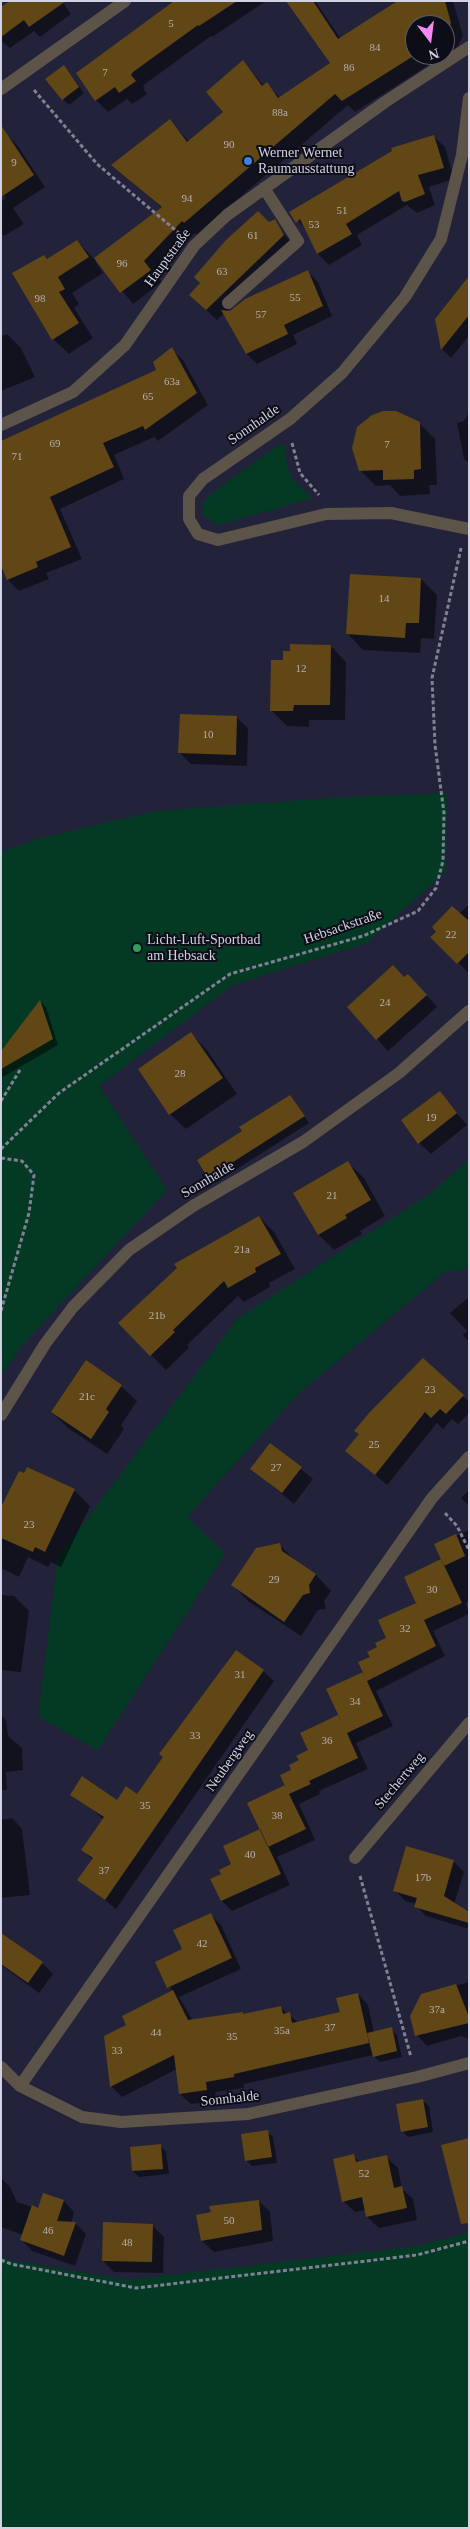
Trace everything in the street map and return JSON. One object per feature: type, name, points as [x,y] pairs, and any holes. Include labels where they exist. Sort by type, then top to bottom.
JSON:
[{"type":"street","points":[[1,89],[125,1]]},
{"type":"street","name":"Hauptstraße","points":[[1,425],[74,392],[125,345],[194,246],[227,215],[385,102],[469,47]]},
{"type":"street","name":"Sonnhalde","points":[[467,528],[391,513],[326,514],[218,540],[198,534],[189,519],[189,496],[203,478],[290,419],[342,373],[404,297],[441,239],[462,154],[469,98]]},
{"type":"street","points":[[228,303],[298,241],[264,188]]},
{"type":"street","name":"Sonnhalde","points":[[1,1415],[45,1344],[68,1315],[129,1250],[193,1206],[311,1136],[399,1073],[469,1011]]},
{"type":"street","name":"Neubergweg","points":[[20,2086],[432,1498],[469,1457]]},
{"type":"street","name":"Stechertweg","points":[[355,1858],[469,1723]]},
{"type":"street","name":"Sonnhalde","points":[[2,2069],[20,2086],[82,2117],[121,2122],[248,2114],[416,2078],[469,2063]]},
{"type":"path","points":[[21,75],[97,164],[194,246]]},
{"type":"path","points":[[290,419],[294,460],[311,490],[322,498],[326,514]]},
{"type":"path","name":"Hebsackstraße","points":[[1,1149],[60,1093],[230,974],[363,936],[418,911],[436,888],[443,861],[444,813],[435,745],[432,678],[467,528]]},
{"type":"path","points":[[1,1101],[20,1070]]},
{"type":"path","points":[[1,1158],[22,1161],[34,1175],[29,1213],[1,1311]]},
{"type":"path","points":[[432,1498],[457,1526],[469,1550]]},
{"type":"path","points":[[355,1858],[410,2056]]},
{"type":"path","points":[[1,2260],[11,2264],[136,2288],[417,2255],[469,2241]]},
{"type":"green space","points":[[281,443],[285,446],[288,469],[291,475],[311,496],[310,499],[218,525],[202,514],[203,503],[211,494]]},
{"type":"green space","points":[[447,793],[446,871],[367,943],[233,985],[99,1086],[167,1190],[24,1343],[1,1376],[1,852],[37,839],[156,811],[328,798]]},
{"type":"green space","points":[[469,1159],[469,1265],[462,1270],[445,1272],[298,1394],[187,1517],[225,1554],[98,1750],[38,1717],[58,1557],[238,1318],[431,1193]]},
{"type":"green space","points":[[469,2232],[469,2528],[1,2528],[1,2256],[11,2260],[128,2280],[418,2246]]},
{"type":"building","points":[[10,1],[66,1],[29,27],[24,20],[1,37],[1,7]]},
{"type":"building","points":[[174,1],[237,1],[198,25],[133,72],[131,75],[136,81],[119,93],[115,87],[95,101],[76,73]]},
{"type":"building","points":[[286,1],[313,1],[338,39],[397,1],[445,1],[449,15],[405,15],[405,61],[342,101],[335,94],[184,223],[182,221],[144,261],[151,270],[120,293],[94,258],[162,207],[111,165],[170,119],[187,142],[223,112],[206,92],[243,60],[262,86],[267,82],[278,98],[330,63]]},
{"type":"building","points":[[64,65],[79,87],[62,100],[45,79]]},
{"type":"building","points":[[1,125],[34,175],[1,197]]},
{"type":"building","points":[[434,135],[444,168],[418,175],[425,194],[405,202],[402,201],[399,191],[346,224],[352,234],[317,254],[300,219],[296,223],[289,212],[392,151],[391,148]]},
{"type":"building","points":[[258,211],[269,222],[275,219],[284,235],[206,310],[189,295],[200,283],[194,277],[226,240]]},
{"type":"building","points":[[77,240],[89,257],[58,277],[65,289],[59,292],[79,323],[52,340],[12,273],[44,255],[47,259]]},
{"type":"building","points":[[308,270],[323,306],[284,325],[288,334],[246,354],[221,310],[230,311],[245,299]]},
{"type":"building","points":[[469,276],[469,315],[441,350],[435,319]]},
{"type":"building","points":[[172,347],[197,393],[145,430],[143,426],[103,443],[114,467],[50,497],[71,547],[36,562],[38,567],[7,580],[1,566],[1,441],[156,370],[153,362]]},
{"type":"building","points":[[383,411],[396,411],[420,422],[421,469],[414,470],[414,479],[383,480],[383,470],[359,471],[352,448],[357,427],[372,415]]},
{"type":"building","points":[[350,574],[421,578],[419,623],[406,623],[405,638],[346,634]]},
{"type":"building","points":[[290,644],[331,645],[330,705],[294,705],[293,711],[270,711],[271,660],[283,660],[283,651],[290,651]]},
{"type":"building","points":[[180,714],[237,716],[236,755],[178,753]]},
{"type":"building","points":[[452,906],[469,921],[469,952],[457,964],[430,937],[436,932],[432,927]]},
{"type":"building","points":[[393,965],[404,977],[408,974],[427,995],[376,1040],[347,1007]]},
{"type":"building","points":[[40,1000],[53,1039],[1,1069],[1,1051]]},
{"type":"building","points":[[191,1032],[223,1078],[169,1115],[138,1069]]},
{"type":"building","points":[[440,1091],[457,1113],[418,1144],[401,1120]]},
{"type":"building","points":[[290,1095],[305,1116],[208,1178],[197,1160],[242,1131],[239,1127]]},
{"type":"building","points":[[348,1161],[371,1200],[345,1215],[347,1218],[318,1235],[293,1193]]},
{"type":"building","points":[[259,1216],[281,1254],[255,1268],[256,1272],[228,1288],[224,1281],[173,1330],[175,1332],[150,1356],[118,1323],[177,1268],[174,1264]]},
{"type":"building","points":[[423,1358],[464,1395],[446,1414],[440,1409],[431,1418],[425,1412],[375,1475],[345,1451],[359,1434],[354,1431],[369,1413]]},
{"type":"building","points":[[86,1360],[122,1385],[106,1409],[109,1412],[91,1439],[51,1412]]},
{"type":"building","points":[[270,1443],[302,1467],[282,1493],[250,1469]]},
{"type":"building","points":[[27,1467],[75,1489],[45,1552],[35,1547],[33,1552],[1,1538],[1,1507],[19,1471],[24,1473]]},
{"type":"building","points":[[456,1534],[465,1556],[444,1566],[434,1544]]},
{"type":"building","points":[[280,1543],[282,1551],[316,1574],[309,1585],[310,1593],[303,1595],[284,1622],[231,1585],[256,1548]]},
{"type":"building","points":[[441,1559],[462,1603],[424,1620],[436,1646],[367,1681],[383,1716],[347,1733],[358,1758],[309,1781],[311,1784],[289,1794],[306,1829],[268,1847],[247,1803],[285,1785],[280,1775],[291,1770],[289,1765],[299,1760],[296,1756],[308,1750],[300,1733],[338,1715],[343,1725],[326,1689],[363,1672],[358,1662],[370,1657],[367,1652],[377,1647],[375,1643],[386,1638],[378,1620],[416,1603],[404,1577]]},
{"type":"building","points":[[236,1650],[264,1670],[105,1900],[77,1880],[93,1858],[81,1850],[104,1817],[70,1795],[82,1776],[117,1800],[126,1786],[137,1794],[163,1757],[159,1754]]},
{"type":"building","points":[[260,1829],[281,1874],[221,1901],[210,1879],[221,1874],[219,1870],[231,1864],[223,1846]]},
{"type":"building","points":[[406,1846],[454,1860],[444,1896],[469,1912],[469,1923],[414,1907],[417,1898],[393,1891]]},
{"type":"building","points":[[211,1913],[232,1958],[167,1988],[155,1962],[182,1949],[173,1930]]},
{"type":"building","points":[[1,1933],[43,1962],[28,1983],[1,1964]]},
{"type":"building","points":[[456,1984],[469,2017],[469,2023],[415,2036],[410,2016],[421,1994]]},
{"type":"building","points":[[173,1990],[188,2020],[243,2012],[243,2014],[281,2006],[283,2014],[290,2012],[292,2023],[340,2012],[336,1998],[358,1993],[369,2043],[234,2074],[234,2077],[206,2082],[207,2090],[179,2094],[174,2055],[110,2087],[104,2036],[126,2025],[122,2016]]},
{"type":"building","points":[[392,2027],[397,2051],[373,2057],[367,2033]]},
{"type":"building","points":[[423,2099],[428,2127],[401,2132],[396,2104]]},
{"type":"building","points":[[268,2130],[272,2157],[245,2161],[241,2134]]},
{"type":"building","points":[[469,2138],[469,2223],[461,2224],[441,2145]]},
{"type":"building","points":[[161,2144],[163,2169],[132,2171],[130,2147]]},
{"type":"building","points":[[354,2154],[356,2162],[387,2155],[394,2188],[402,2186],[407,2208],[366,2217],[362,2197],[342,2202],[333,2159]]},
{"type":"building","points":[[43,2193],[64,2200],[57,2221],[76,2222],[64,2256],[20,2240],[32,2205],[38,2208]]},
{"type":"building","points":[[259,2200],[262,2230],[201,2241],[196,2215],[211,2212],[209,2206]]},
{"type":"building","points":[[103,2222],[153,2224],[152,2262],[102,2261]]},
{"type":"place","name":"Werner Wernet Raumausstattung","points":[[248,161]]},
{"type":"place","name":"Licht-Luft-Sportbad am Hebsack","points":[[137,948]]}]
